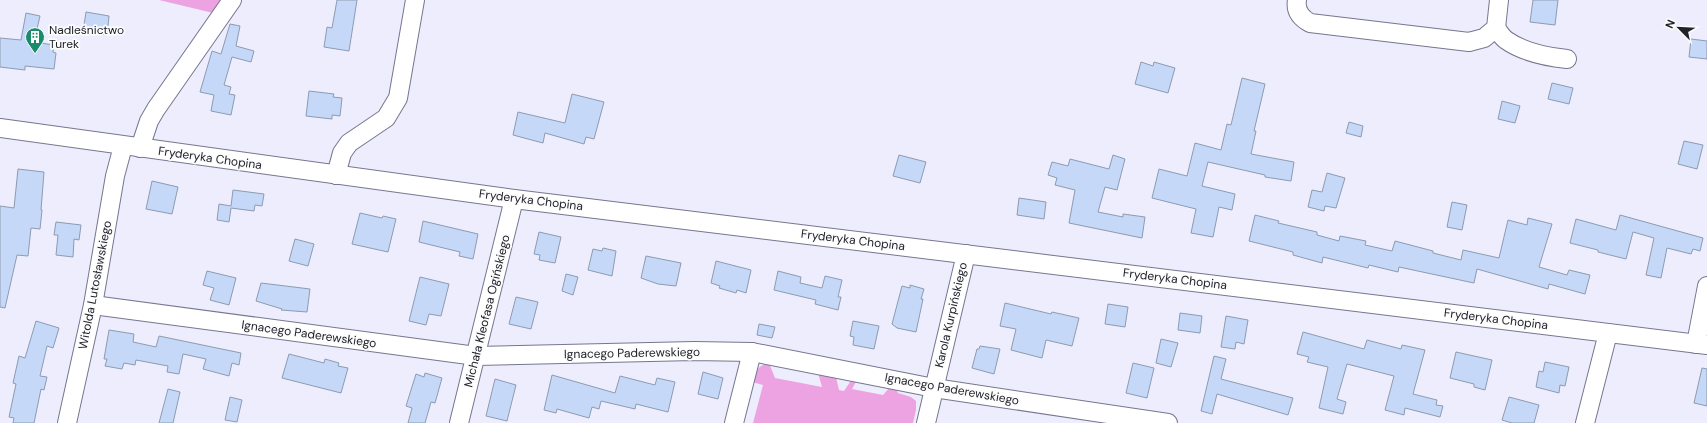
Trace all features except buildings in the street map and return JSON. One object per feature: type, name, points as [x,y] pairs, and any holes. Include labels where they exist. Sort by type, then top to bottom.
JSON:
[{"type":"street","name":"Witolda Lutosławskiego","points":[[67,423],[93,305],[115,176],[156,109],[232,0]]},
{"type":"street","points":[[336,175],[342,153],[349,143],[386,118],[398,98],[416,0]]},
{"type":"street","points":[[1297,0],[1296,5],[1298,14],[1310,23],[1469,42],[1484,38],[1496,28],[1500,0]]},
{"type":"street","points":[[1496,28],[1504,39],[1517,47],[1553,58],[1567,59]]},
{"type":"street","name":"Fryderyka Chopina","points":[[0,128],[514,199],[1702,344]]},
{"type":"street","name":"Michała Kleofasa Ogińskiego","points":[[458,423],[476,356],[514,199]]},
{"type":"street","name":"Karola Kurpińskiego","points":[[926,423],[966,254]]},
{"type":"street","points":[[1702,344],[1707,286]]},
{"type":"street","name":"Ignacego Paderewskiego","points":[[93,305],[476,356],[686,351],[752,352],[934,388],[1168,423]]},
{"type":"street","points":[[1585,423],[1608,333]]},
{"type":"street","points":[[734,423],[752,352]]},
{"type":"shaded area","points":[[159,0],[223,0],[213,13]]},
{"type":"shaded area","points":[[769,363],[775,378],[822,387],[818,373],[836,377],[839,390],[844,391],[852,379],[857,380],[852,389],[883,395],[890,387],[895,387],[898,393],[911,397],[916,401],[916,410],[913,423],[753,423],[763,385],[752,382],[754,375],[760,367]]},
{"type":"place","name":"Nadleśnictwo Turek","points":[[35,54]]}]
